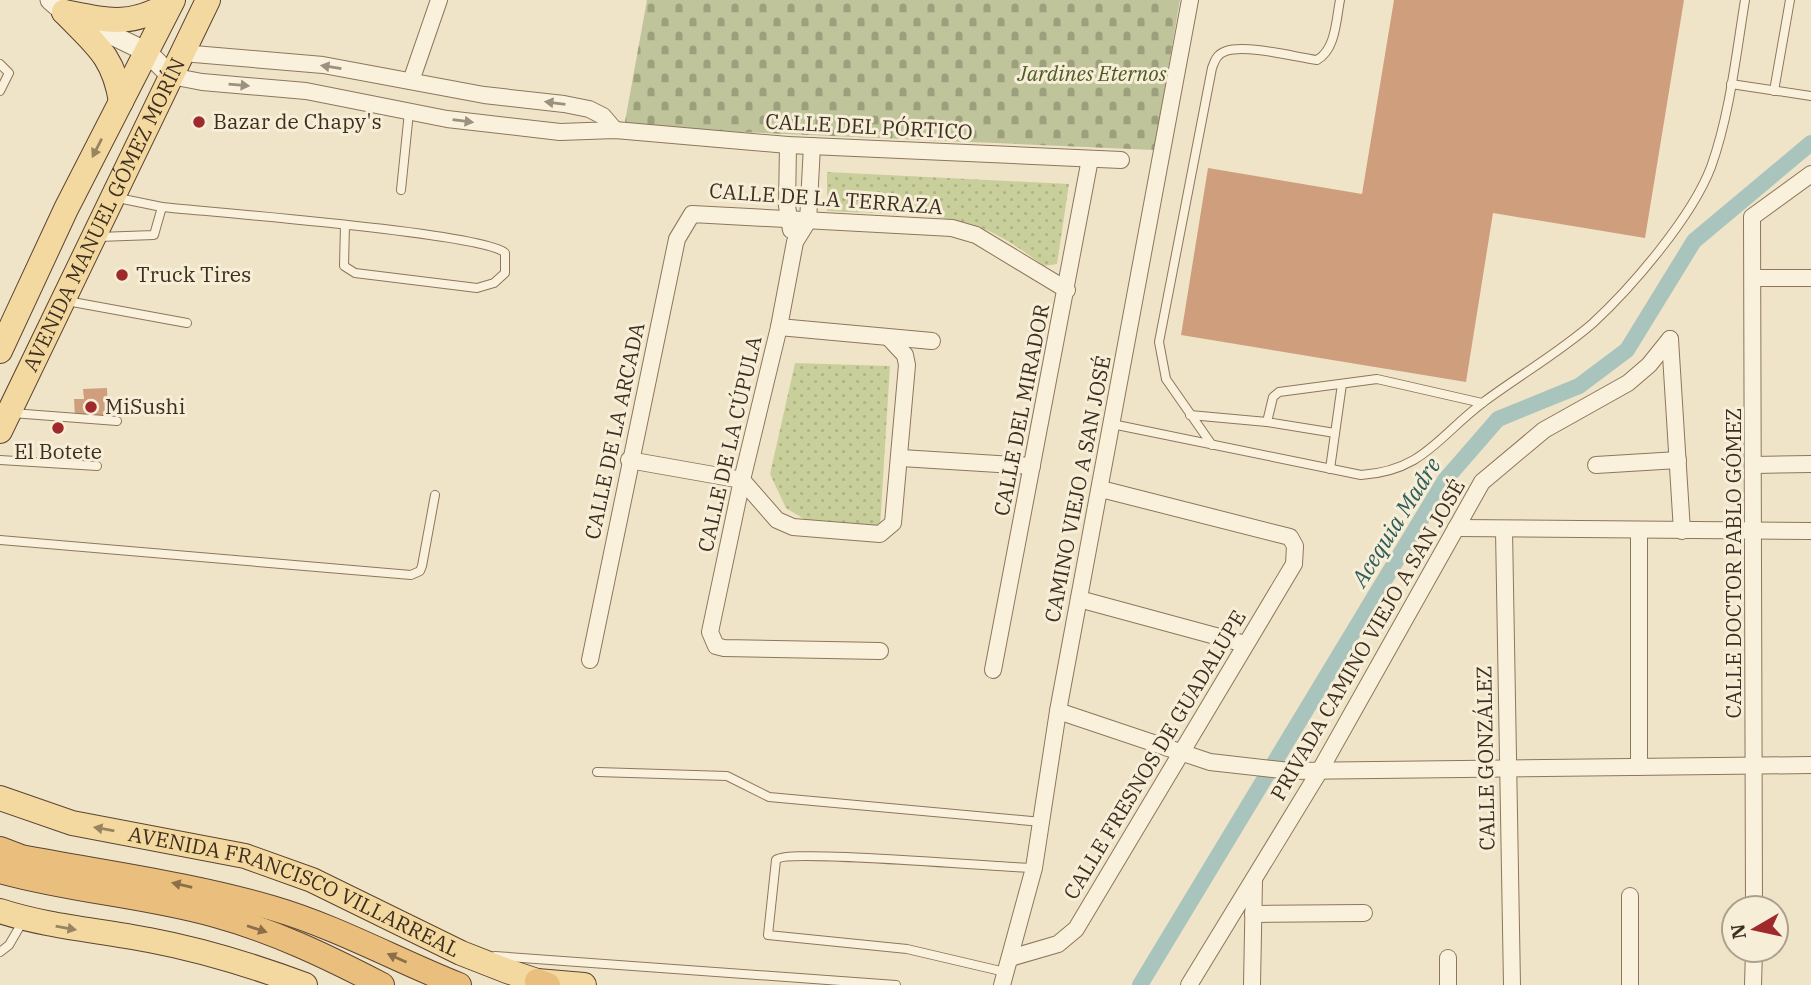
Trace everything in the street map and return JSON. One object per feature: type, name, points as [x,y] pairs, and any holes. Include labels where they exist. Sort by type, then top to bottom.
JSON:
[{"type":"highway","name":"AVENIDA FRANCISCO VILLARREAL","points":[[0,849],[33,859],[177,884],[271,908],[323,925],[459,985]]},
{"type":"highway","points":[[0,871],[69,888],[214,915],[278,936],[382,985]]},
{"type":"main road","name":"AVENIDA MANUEL GÓMEZ MORÍN","points":[[5,422],[208,0]]},
{"type":"main road","name":"AVENIDA MANUEL GÓMEZ MORÍN","points":[[0,351],[13,315],[172,1]]},
{"type":"main road","points":[[57,6],[107,21],[127,21],[155,13],[172,1]]},
{"type":"main road","points":[[57,6],[106,56],[117,76],[121,102]]},
{"type":"main road","points":[[13,315],[39,313],[49,332]]},
{"type":"main road","name":"AVENIDA FRANCISCO VILLARREAL","points":[[0,798],[72,823],[245,856],[312,880],[461,953],[542,983],[584,985]]},
{"type":"main road","points":[[0,911],[61,927],[148,939],[213,955],[305,985]]},
{"type":"street","points":[[411,81],[439,0]]},
{"type":"street","name":"CAMINO VIEJO A SAN JOSÉ","points":[[1006,972],[1034,868],[1058,711],[1190,0]]},
{"type":"street","points":[[57,6],[147,52],[171,76]]},
{"type":"street","points":[[147,52],[323,65],[484,95],[589,109],[603,116],[615,130]]},
{"type":"street","name":"CALLE DEL PÓRTICO","points":[[171,76],[202,82],[306,90],[410,111],[560,132],[615,130],[789,145],[1121,160]]},
{"type":"street","name":"CALLE DE LA CÚPULA","points":[[789,145],[787,220],[794,242]]},
{"type":"street","points":[[808,221],[812,146]]},
{"type":"street","name":"CALLE DEL MIRADOR","points":[[993,670],[1090,159]]},
{"type":"street","name":"CALLE DOCTOR PABLO GÓMEZ","points":[[1754,894],[1756,766],[1752,217],[1811,174]]},
{"type":"street","name":"CALLE DE LA TERRAZA","points":[[692,214],[702,212],[787,220],[952,228],[976,235],[1067,290]]},
{"type":"street","name":"CALLE DE LA ARCADA","points":[[590,660],[629,460],[677,239],[692,214]]},
{"type":"street","name":"CALLE DE LA CÚPULA","points":[[808,221],[794,242],[779,327],[711,623],[713,640],[716,646],[724,648],[880,651]]},
{"type":"street","points":[[1754,278],[1811,278]]},
{"type":"street","points":[[779,327],[932,341]]},
{"type":"street","points":[[629,460],[742,480],[777,520],[793,527],[880,534],[893,523],[901,458],[907,365],[905,355],[890,339]]},
{"type":"street","name":"PRIVADA CAMINO VIEJO A SAN JOSÉ","points":[[1189,985],[1319,772],[1482,482],[1544,430],[1628,383],[1649,365],[1670,340],[1678,460]]},
{"type":"street","points":[[901,458],[1032,466]]},
{"type":"street","points":[[1596,465],[1678,460],[1682,531]]},
{"type":"street","points":[[1754,465],[1811,464]]},
{"type":"street","name":"CALLE FRESNOS DE GUADALUPE","points":[[1006,972],[1058,944],[1076,929],[1293,564],[1295,545],[1290,537],[1101,489]]},
{"type":"street","points":[[1456,528],[1811,531]]},
{"type":"street","name":"CALLE GONZÁLEZ","points":[[1504,530],[1512,985]]},
{"type":"street","points":[[1639,531],[1639,767]]},
{"type":"street","points":[[1079,599],[1245,644]]},
{"type":"street","points":[[1058,711],[1210,762],[1260,769],[1319,772],[1507,766],[1811,765]]},
{"type":"street","points":[[1252,985],[1254,878]]},
{"type":"street","points":[[1630,896],[1630,985]]},
{"type":"street","points":[[1253,914],[1364,913]]},
{"type":"street","points":[[1448,958],[1448,985]]},
{"type":"street","points":[[1753,985],[1754,964]]},
{"type":"lane","points":[[1212,445],[1166,379],[1159,342],[1212,68],[1217,56],[1226,51],[1240,49],[1317,60],[1326,55],[1331,45],[1340,0]]},
{"type":"lane","points":[[1112,424],[1361,475],[1379,474],[1415,462],[1482,402],[1592,324],[1646,266],[1673,231],[1710,169],[1731,84],[1745,0]]},
{"type":"lane","points":[[1774,91],[1790,0]]},
{"type":"lane","points":[[0,64],[9,73],[0,91]]},
{"type":"lane","points":[[1731,84],[1811,96]]},
{"type":"lane","points":[[401,190],[410,111]]},
{"type":"lane","points":[[112,197],[162,208],[345,225],[482,243],[505,253],[505,273],[494,283],[477,288],[355,273],[344,266],[342,256],[345,225]]},
{"type":"lane","points":[[95,237],[154,235],[162,208]]},
{"type":"lane","points":[[64,301],[187,323]]},
{"type":"lane","points":[[1267,422],[1273,397],[1279,393],[1377,379],[1482,402]]},
{"type":"lane","points":[[1330,469],[1342,384]]},
{"type":"lane","points":[[1190,415],[1267,422],[1335,433]]},
{"type":"lane","points":[[5,422],[117,421]]},
{"type":"lane","points":[[0,460],[97,466]]},
{"type":"lane","points":[[0,540],[411,575],[420,571],[422,566],[435,495]]},
{"type":"lane","points":[[597,772],[727,776],[769,797],[1042,822]]},
{"type":"lane","points":[[1006,972],[907,949],[768,935],[776,860],[786,855],[822,856],[1034,868]]},
{"type":"lane","points":[[0,952],[9,945],[24,918]]},
{"type":"lane","points":[[461,953],[896,985]]},
{"type":"green space","name":"Jardines Eternos","points":[[647,0],[1180,0],[1154,150],[624,127]]},
{"type":"green space","points":[[827,172],[1069,184],[1057,264],[1044,266],[1019,248],[973,225],[919,215],[827,211]]},
{"type":"green space","points":[[795,363],[890,366],[880,527],[814,525],[786,508],[770,474]]},
{"type":"building","points":[[1394,0],[1684,0],[1645,238],[1493,213],[1466,382],[1181,335],[1208,168],[1362,194]]},
{"type":"building","name":"MiSushi","points":[[107,388],[108,415],[75,417],[74,399],[84,399],[83,389]]},
{"type":"waterway","name":"Acequia Madre","points":[[1140,985],[1445,480],[1498,419],[1579,386],[1627,350],[1694,241],[1811,143]]},
{"type":"place","name":"Bazar de Chapy's","points":[[199,122]]},
{"type":"place","name":"Truck Tires","points":[[122,275]]},
{"type":"place","name":"MiSushi","points":[[91,407]]},
{"type":"place","name":"El Botete","points":[[58,428]]}]
